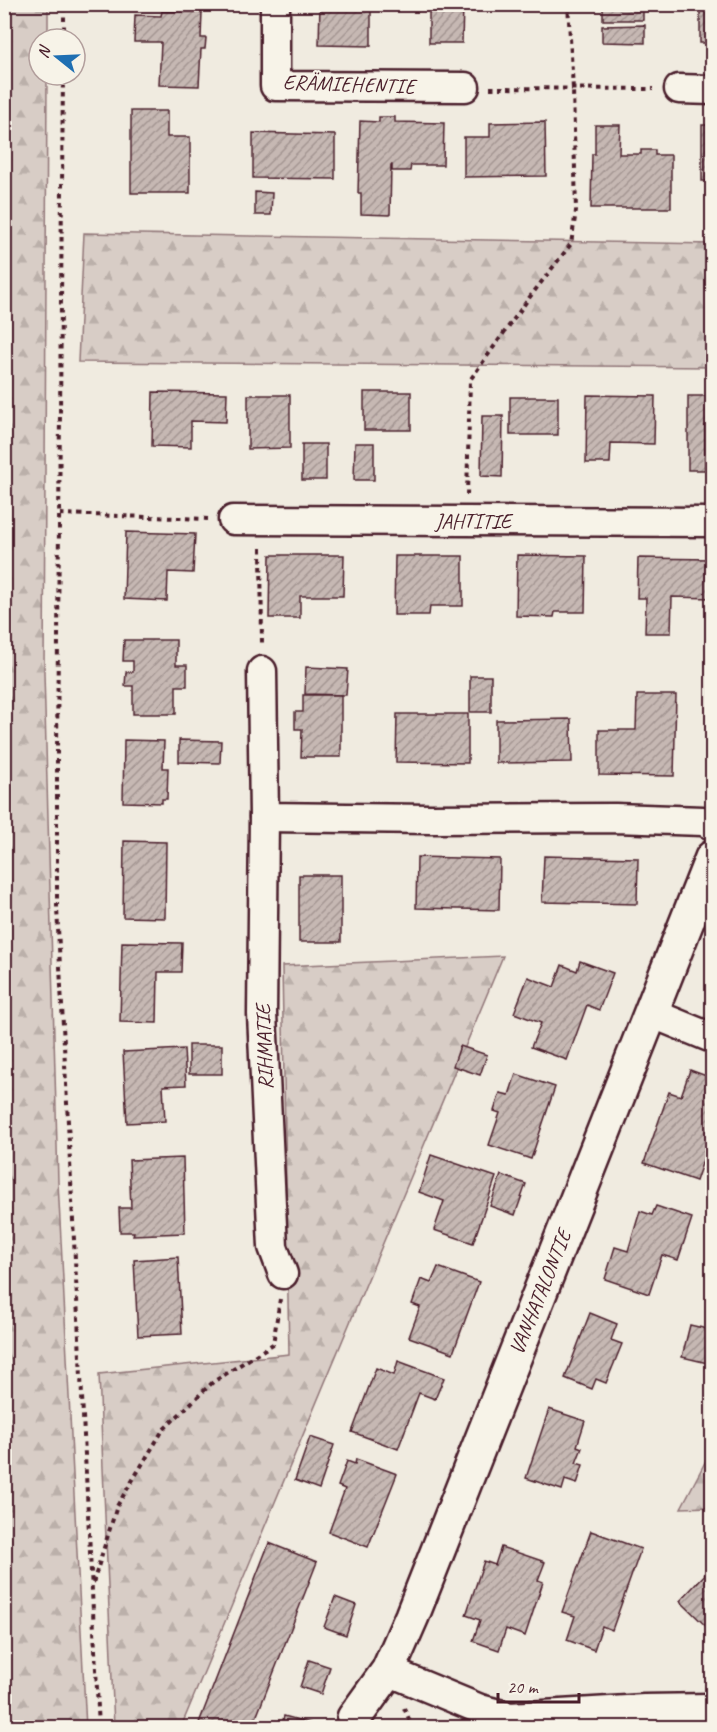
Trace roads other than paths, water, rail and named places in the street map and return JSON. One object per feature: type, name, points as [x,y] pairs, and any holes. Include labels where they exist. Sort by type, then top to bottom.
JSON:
[{"type":"street","name":"ERÄMIEHENTIE","points":[[275,4],[275,86],[465,87]]},
{"type":"street","points":[[679,89],[712,90]]},
{"type":"street","name":"JAHTITIE","points":[[247,520],[712,522]]},
{"type":"street","name":"RIHMATIE","points":[[262,670],[264,817],[262,1026],[273,1247],[283,1274]]},
{"type":"street","points":[[264,817],[615,818],[703,821],[712,825]]},
{"type":"street","name":"VANHATALONTIE","points":[[354,1718],[388,1671],[412,1616],[712,858]]},
{"type":"street","points":[[651,1013],[712,1038]]},
{"type":"street","points":[[388,1671],[480,1709],[510,1717],[644,1709],[712,1708]]}]
